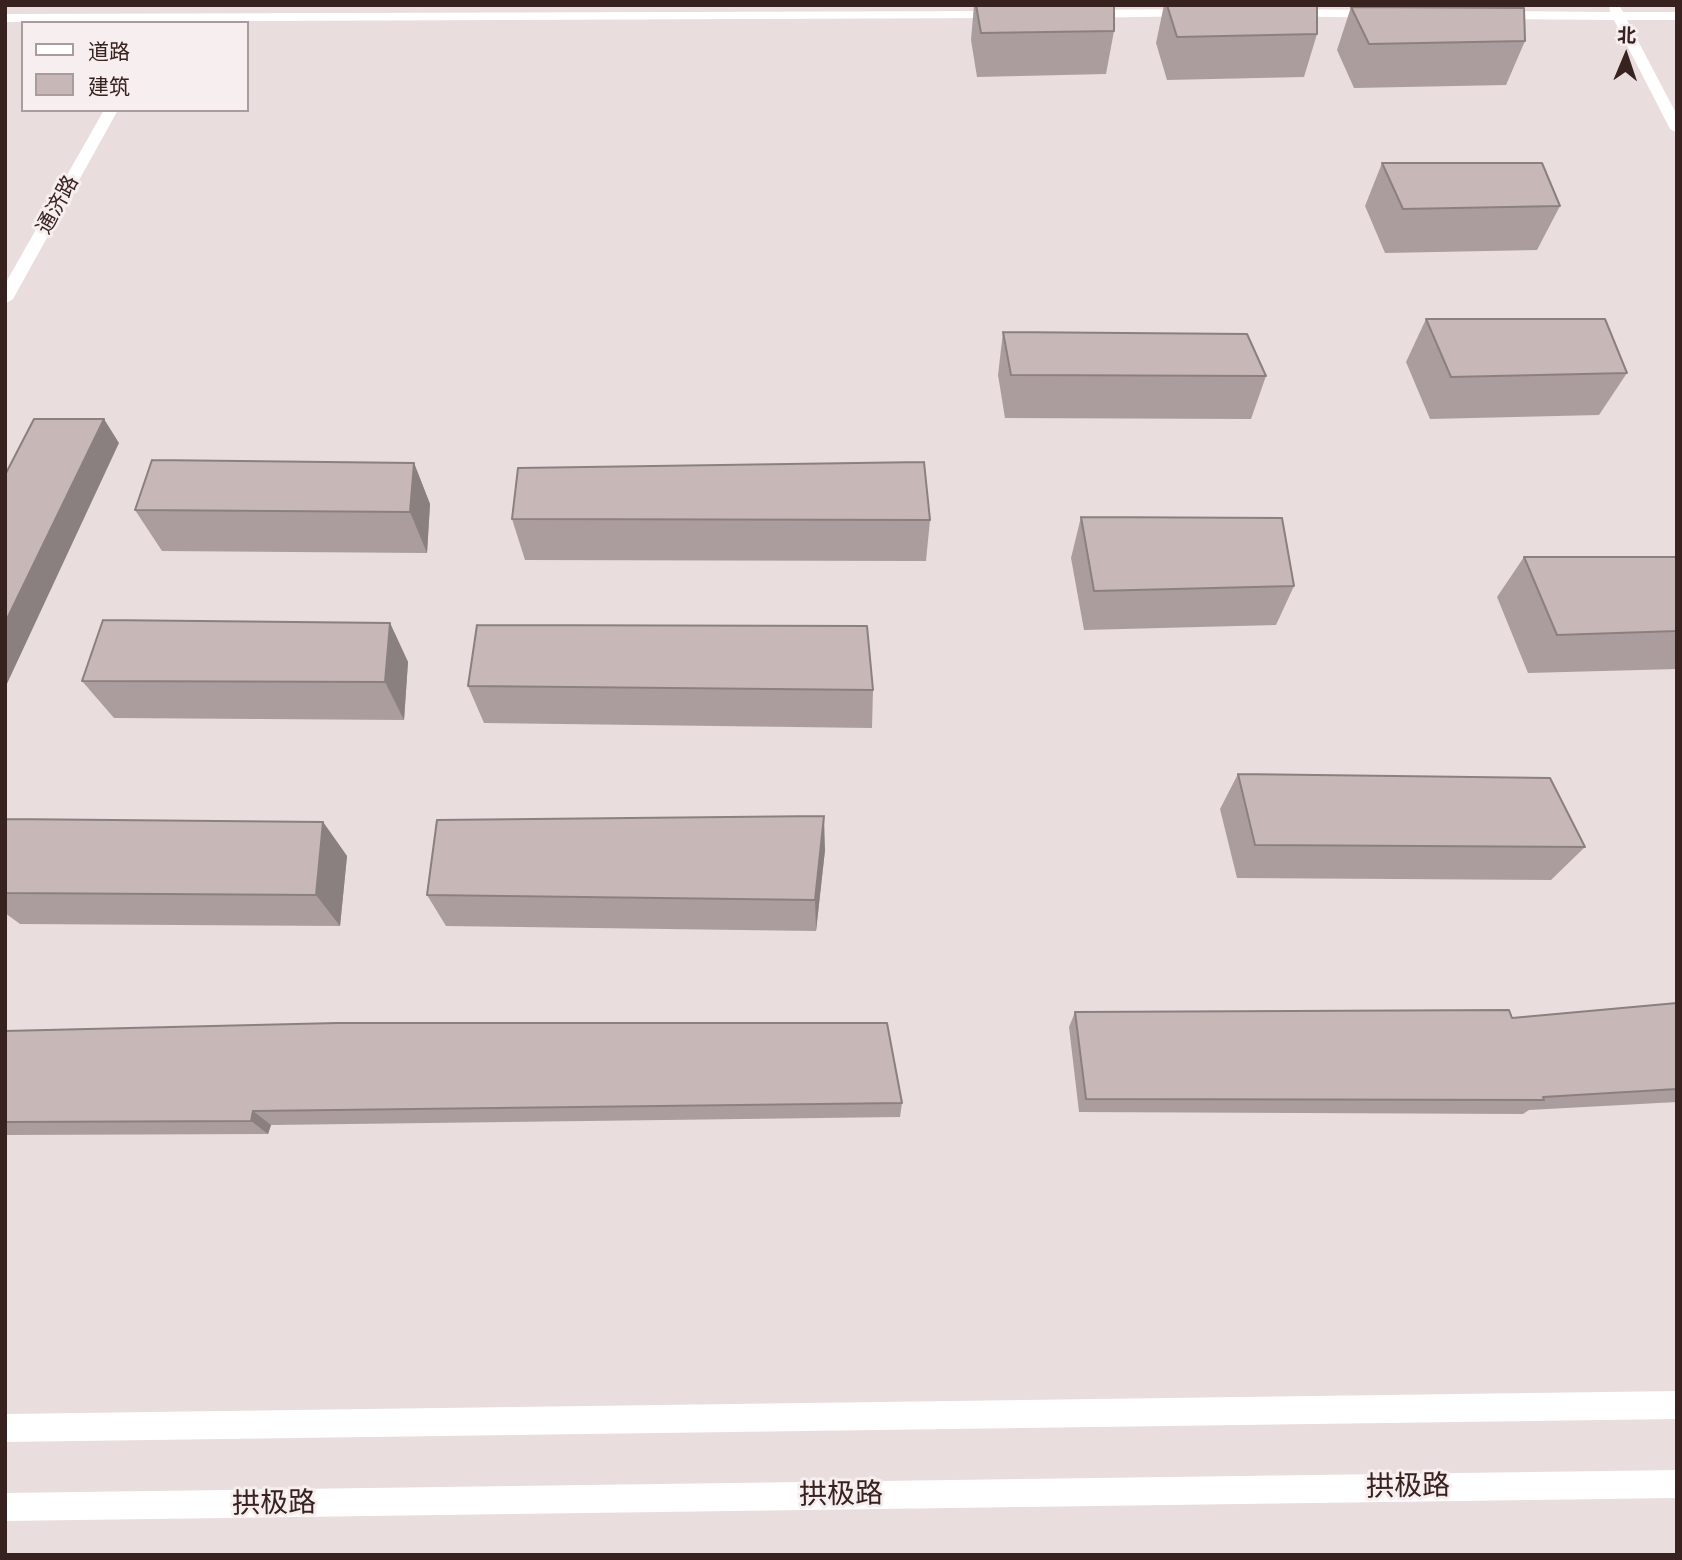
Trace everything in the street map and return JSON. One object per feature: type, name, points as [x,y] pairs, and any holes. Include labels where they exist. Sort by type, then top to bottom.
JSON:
[{"type":"street","points":[[161,20],[170,5]]},
{"type":"street","points":[[5,19],[161,20],[942,11],[1011,15]]},
{"type":"street","points":[[1482,15],[1616,11],[1677,16]]},
{"type":"street","points":[[1616,11],[1677,129]]},
{"type":"street","points":[[1066,15],[1200,13]]},
{"type":"street","points":[[1277,13],[1387,14]]},
{"type":"street","name":"通济路","points":[[5,299],[110,112]]},
{"type":"street","points":[[5,1428],[1677,1405]]},
{"type":"street","name":"拱极路","points":[[5,1507],[1677,1483]]},
{"type":"building","points":[[976,5],[1114,5],[1114,31],[981,33]]},
{"type":"building","points":[[1167,5],[1317,5],[1317,34],[1177,37]]},
{"type":"building","points":[[1351,7],[1524,8],[1525,41],[1369,44]]},
{"type":"building","points":[[1382,163],[1542,163],[1560,206],[1403,209]]},
{"type":"building","points":[[1426,319],[1605,319],[1627,373],[1451,377]]},
{"type":"building","points":[[1003,332],[1247,334],[1266,376],[1011,375]]},
{"type":"building","points":[[34,419],[104,419],[5,623],[5,475]]},
{"type":"building","points":[[152,460],[414,463],[410,512],[135,510]]},
{"type":"building","points":[[924,462],[930,520],[512,519],[518,468]]},
{"type":"building","points":[[1081,517],[1282,518],[1294,586],[1094,591]]},
{"type":"building","points":[[1524,557],[1677,557],[1677,631],[1557,635]]},
{"type":"building","points":[[103,620],[390,623],[385,682],[82,681]]},
{"type":"building","points":[[477,625],[867,626],[873,690],[468,686]]},
{"type":"building","points":[[1238,774],[1550,778],[1585,847],[1255,845]]},
{"type":"building","points":[[824,816],[815,900],[427,895],[437,820]]},
{"type":"building","points":[[6,819],[323,822],[316,895],[5,893]]},
{"type":"building","points":[[1677,1003],[1677,1089],[1543,1097],[1544,1100],[1086,1099],[1075,1012],[1509,1010],[1512,1018]]},
{"type":"building","points":[[337,1023],[887,1023],[902,1103],[253,1111],[251,1121],[5,1122],[5,1031]]}]
